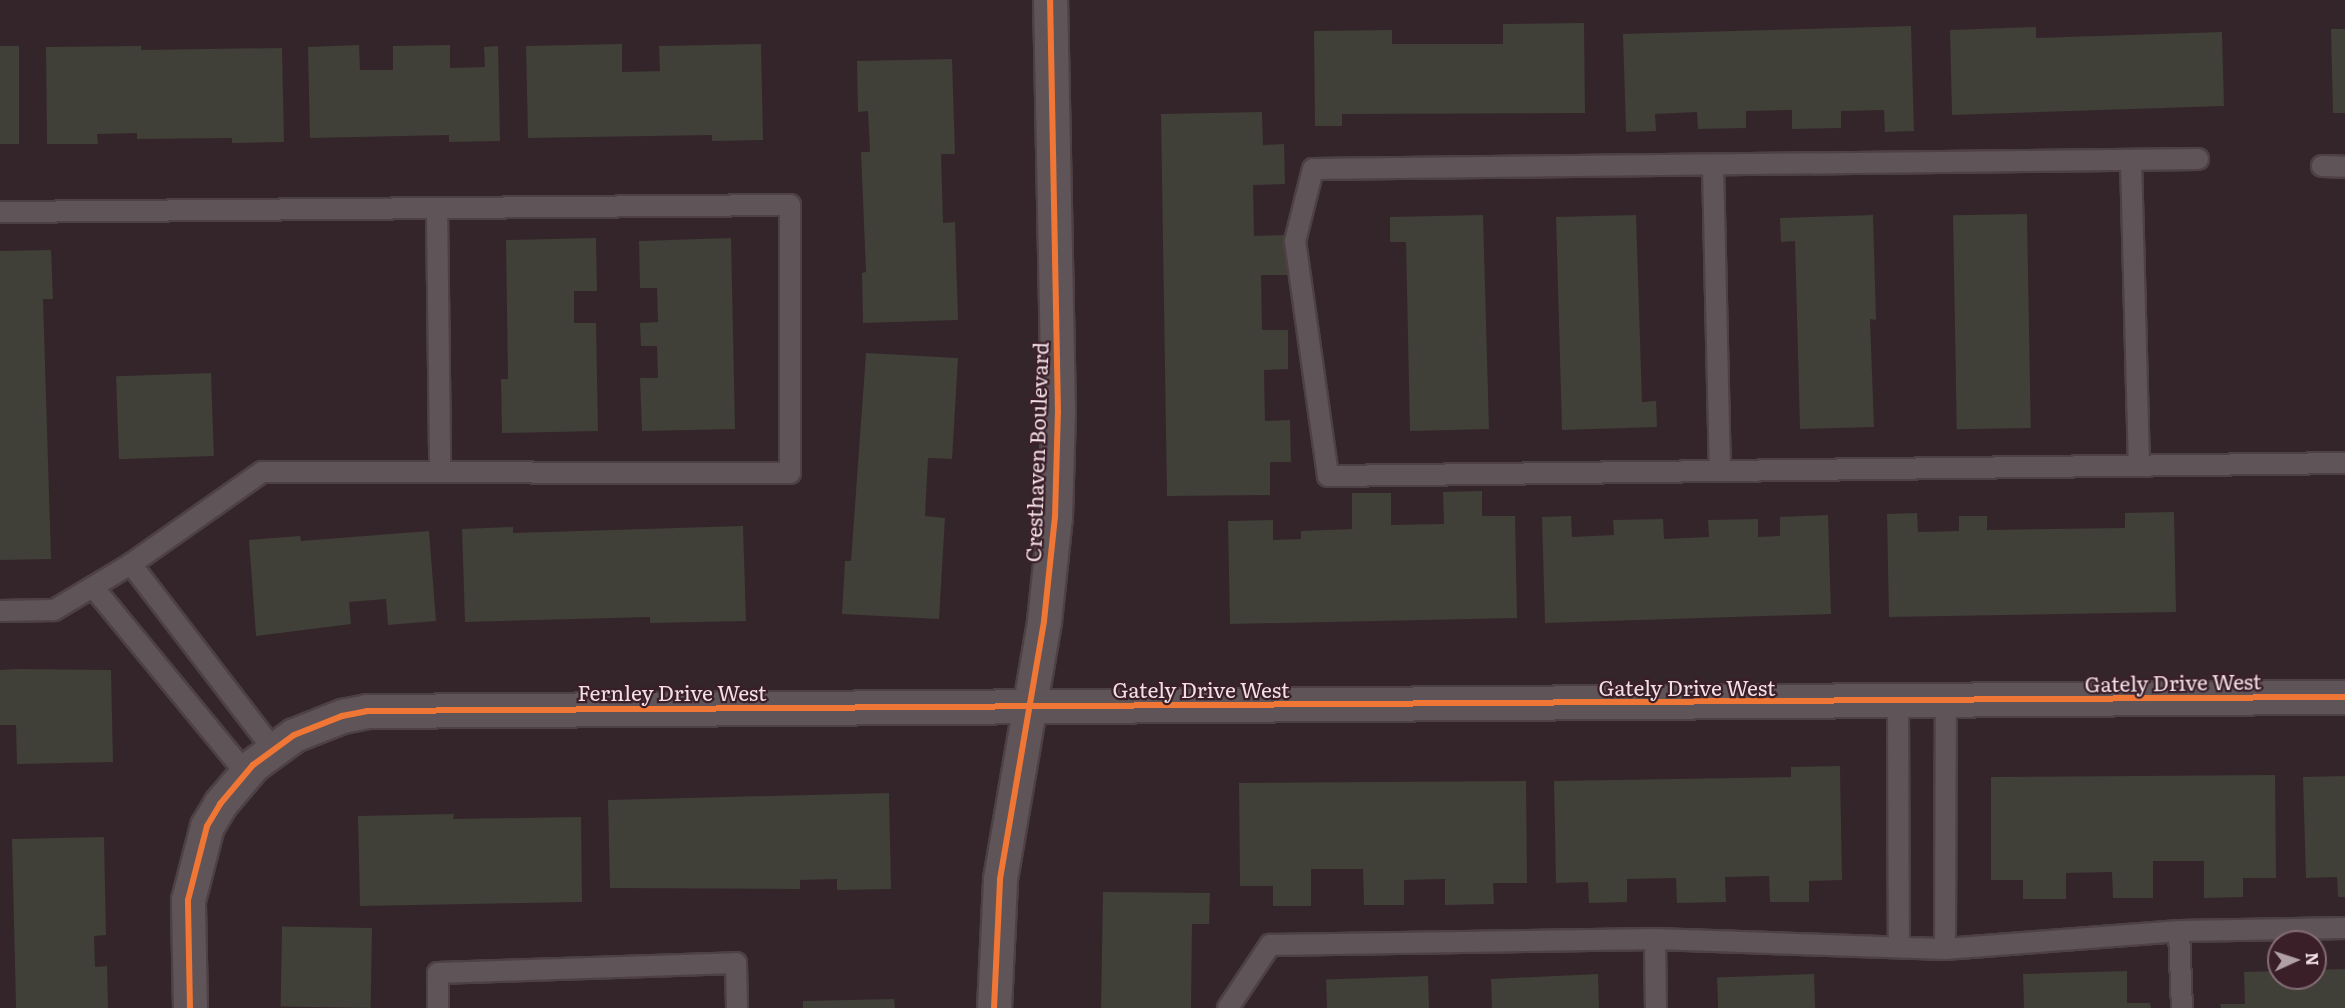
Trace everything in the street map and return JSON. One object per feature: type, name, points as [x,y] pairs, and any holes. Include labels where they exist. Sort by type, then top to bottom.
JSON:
[{"type":"street","name":"Cresthaven Boulevard","points":[[994,1008],[1000,879],[1044,621],[1055,517],[1058,412],[1050,0]]},
{"type":"street","name":"Gately Drive West","points":[[1029,707],[1946,702],[2345,696]]},
{"type":"street","name":"Fernley Drive West","points":[[190,1008],[188,900],[191,875],[207,826],[246,773],[273,749],[318,724],[342,716],[393,710],[1029,707]]},
{"type":"lane","points":[[2198,159],[1313,169],[1295,240],[1328,476],[2345,463]]},
{"type":"lane","points":[[2131,160],[2139,465]]},
{"type":"lane","points":[[1713,166],[1720,471]]},
{"type":"lane","points":[[2322,166],[2345,166]]},
{"type":"lane","points":[[0,212],[790,205],[790,473],[262,472],[131,564],[54,610],[0,611]]},
{"type":"lane","points":[[437,208],[440,472]]},
{"type":"lane","points":[[131,564],[273,749]]},
{"type":"lane","points":[[93,587],[246,773]]},
{"type":"lane","points":[[1898,702],[1899,947]]},
{"type":"lane","points":[[1945,949],[1946,702]]},
{"type":"lane","points":[[1228,1008],[1270,945],[1655,939],[1945,949],[2179,931],[2345,928]]},
{"type":"lane","points":[[2179,931],[2182,1008]]},
{"type":"lane","points":[[1655,939],[1656,1008]]},
{"type":"lane","points":[[438,1008],[438,973],[736,963],[737,1008]]},
{"type":"building","points":[[1584,23],[1585,113],[1342,114],[1342,126],[1315,126],[1314,31],[1392,30],[1392,44],[1503,44],[1503,24]]},
{"type":"building","points":[[1911,26],[1914,131],[1885,132],[1884,110],[1841,111],[1841,128],[1792,129],[1792,110],[1746,111],[1746,128],[1698,129],[1697,112],[1655,114],[1656,131],[1626,132],[1623,34]]},
{"type":"building","points":[[2036,27],[2036,38],[2222,32],[2224,106],[1952,115],[1950,30]]},
{"type":"building","points":[[2331,29],[2345,29],[2345,113],[2333,113]]},
{"type":"building","points":[[622,44],[622,72],[660,71],[659,46],[761,44],[763,140],[712,141],[712,135],[528,138],[526,46]]},
{"type":"building","points":[[359,45],[360,70],[393,70],[393,46],[450,45],[450,68],[485,67],[484,47],[498,46],[500,141],[449,142],[449,135],[310,138],[308,47]]},
{"type":"building","points":[[0,46],[19,46],[19,144],[0,144]]},
{"type":"building","points":[[141,46],[141,50],[282,48],[284,142],[232,143],[232,138],[137,139],[137,133],[97,134],[98,144],[47,144],[46,47]]},
{"type":"building","points":[[952,59],[955,154],[941,154],[943,223],[955,222],[958,320],[863,323],[862,273],[866,272],[861,152],[870,152],[868,111],[858,112],[857,61]]},
{"type":"building","points":[[1262,112],[1263,145],[1284,144],[1285,184],[1253,185],[1254,236],[1286,235],[1287,275],[1261,275],[1262,330],[1288,330],[1288,369],[1264,370],[1265,421],[1290,420],[1291,462],[1270,462],[1270,495],[1167,496],[1161,114]]},
{"type":"building","points":[[2027,214],[2031,428],[1957,429],[1953,215]]},
{"type":"building","points":[[1483,215],[1489,429],[1410,431],[1406,242],[1390,242],[1390,217]]},
{"type":"building","points":[[1636,215],[1642,402],[1656,401],[1657,427],[1562,430],[1556,217]]},
{"type":"building","points":[[1873,215],[1876,320],[1870,319],[1874,427],[1800,429],[1795,241],[1781,242],[1780,218]]},
{"type":"building","points":[[596,238],[597,291],[574,291],[574,323],[596,323],[598,431],[502,433],[501,379],[508,379],[506,240]]},
{"type":"building","points":[[731,238],[735,429],[642,431],[640,378],[658,378],[657,346],[641,346],[640,323],[658,322],[657,288],[640,288],[639,241]]},
{"type":"building","points":[[51,250],[53,299],[43,299],[51,559],[0,560],[0,251]]},
{"type":"building","points":[[866,353],[958,358],[952,459],[928,458],[925,516],[945,518],[939,619],[842,614],[845,561],[851,561]]},
{"type":"building","points":[[211,373],[214,456],[119,459],[116,376]]},
{"type":"building","points":[[1482,491],[1482,516],[1515,516],[1517,618],[1230,624],[1228,521],[1273,520],[1273,540],[1301,539],[1301,531],[1352,529],[1352,493],[1391,493],[1391,525],[1444,524],[1443,492]]},
{"type":"building","points":[[2174,512],[2176,612],[1889,617],[1887,514],[1917,513],[1918,532],[1959,531],[1959,516],[1987,516],[1987,530],[2125,528],[2125,513]]},
{"type":"building","points":[[1828,515],[1831,614],[1545,623],[1542,517],[1571,516],[1572,537],[1614,535],[1613,520],[1663,519],[1664,539],[1709,537],[1708,520],[1758,519],[1758,537],[1780,536],[1780,517]]},
{"type":"building","points":[[743,526],[746,621],[650,623],[650,617],[465,622],[462,529],[513,527],[513,533]]},
{"type":"building","points":[[429,531],[436,621],[388,625],[386,599],[349,602],[351,624],[256,636],[249,540],[300,536],[301,541]]},
{"type":"building","points":[[0,670],[111,670],[113,762],[17,764],[16,725],[0,725]]},
{"type":"building","points":[[1840,766],[1842,880],[1809,881],[1809,902],[1770,902],[1769,876],[1725,877],[1726,902],[1677,903],[1676,878],[1627,879],[1627,902],[1589,903],[1588,882],[1556,883],[1554,781],[1791,777],[1791,767]]},
{"type":"building","points":[[2275,775],[2276,878],[2243,878],[2243,897],[2204,898],[2204,861],[2153,861],[2153,898],[2113,898],[2112,872],[2066,873],[2066,899],[2023,899],[2023,880],[1991,880],[1991,777]]},
{"type":"building","points":[[2345,776],[2345,897],[2338,897],[2337,877],[2306,878],[2303,777]]},
{"type":"building","points":[[1526,781],[1527,883],[1493,883],[1494,904],[1445,905],[1445,879],[1404,880],[1404,905],[1364,905],[1363,869],[1311,869],[1311,906],[1273,906],[1273,886],[1240,886],[1239,783]]},
{"type":"building","points":[[889,793],[891,889],[837,890],[837,879],[800,880],[800,889],[610,888],[608,800]]},
{"type":"building","points":[[454,814],[453,819],[581,817],[582,902],[360,906],[358,816]]},
{"type":"building","points":[[104,837],[106,935],[94,936],[95,967],[107,966],[108,1008],[16,1008],[12,839]]},
{"type":"building","points":[[1103,892],[1210,893],[1209,924],[1192,924],[1191,1008],[1101,1008]]},
{"type":"building","points":[[282,926],[372,928],[371,1008],[281,1006]]},
{"type":"building","points":[[2345,969],[2345,1008],[2221,1008],[2220,1004],[2245,1004],[2244,972],[2267,971],[2267,990],[2327,990],[2327,970]]},
{"type":"building","points":[[2127,971],[2127,1003],[2150,1003],[2151,1008],[2024,1008],[2023,974]]},
{"type":"building","points":[[1598,974],[1599,1008],[1492,1008],[1491,979]]},
{"type":"building","points":[[1814,974],[1815,1008],[1718,1008],[1717,977]]},
{"type":"building","points":[[1428,976],[1429,1008],[1327,1008],[1326,980]]},
{"type":"building","points":[[894,999],[895,1008],[803,1008],[803,1001]]},
{"type":"cycle path","points":[[994,1008],[1000,879],[1044,621],[1055,517],[1058,412],[1050,0]]},
{"type":"cycle path","points":[[190,1008],[188,900],[207,826],[220,804],[253,765],[294,735],[342,716],[367,711],[2345,697]]}]
